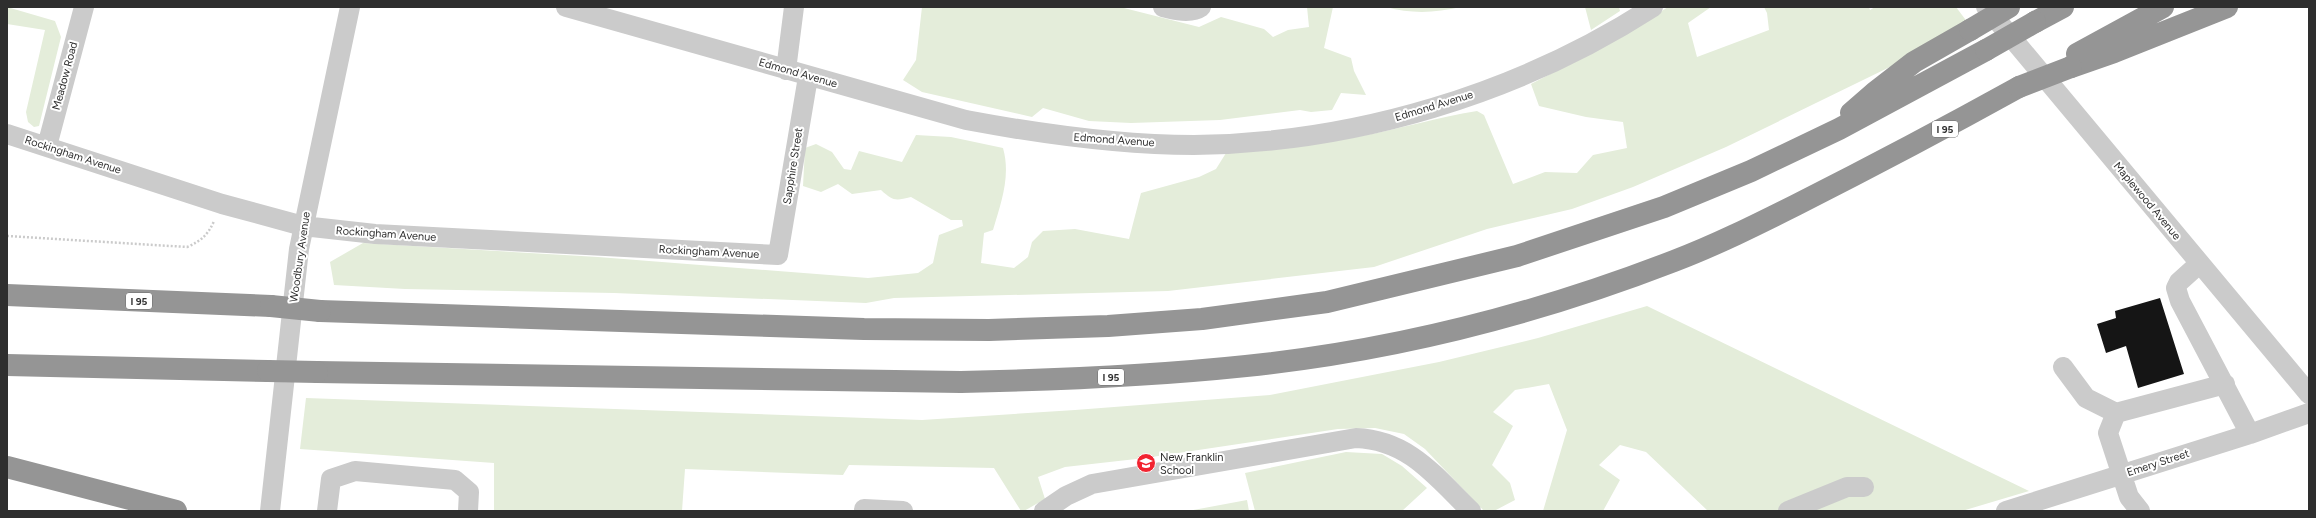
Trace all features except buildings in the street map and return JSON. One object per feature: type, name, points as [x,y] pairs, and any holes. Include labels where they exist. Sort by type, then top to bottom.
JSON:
[{"type":"highway","points":[[1828,134],[1874,93],[1914,62],[2009,7]]},
{"type":"highway","name":"I 95","points":[[7,295],[271,306],[320,311],[864,329],[989,330],[1108,326],[1202,318],[1327,302],[1517,256],[1664,207],[1752,171],[1828,134],[1986,50],[2063,7]]},
{"type":"highway","name":"I 95","points":[[7,365],[317,372],[969,382],[1065,380],[1206,370],[1276,363],[1343,352],[1440,333],[1496,319],[1567,299],[1677,260],[1736,234],[1870,168],[2018,87],[2068,64],[2163,7]]},
{"type":"highway","points":[[2068,64],[2114,52],[2227,7]]},
{"type":"highway","points":[[7,467],[176,511]]},
{"type":"street","name":"Meadow Road","points":[[47,146],[84,7]]},
{"type":"street","name":"Woodbury Avenue","points":[[270,511],[303,226],[350,7]]},
{"type":"street","points":[[786,70],[794,7]]},
{"type":"street","points":[[1163,7],[1183,10],[1197,10],[1201,7]]},
{"type":"street","name":"Edmond Avenue","points":[[572,8],[808,77],[966,120],[1026,131],[1086,139],[1193,145],[1246,142],[1328,132],[1366,125],[1461,99],[1574,52],[1610,34],[1653,7]]},
{"type":"street","name":"Maplewood Avenue","points":[[1986,7],[2309,394]]},
{"type":"street","name":"Sapphire Street","points":[[778,256],[808,77]]},
{"type":"street","name":"Rockingham Avenue","points":[[7,134],[222,204],[303,226],[383,234],[778,256]]},
{"type":"street","points":[[2199,264],[2179,282],[2176,288],[2180,301],[2250,434]]},
{"type":"street","points":[[2063,367],[2086,398],[2116,413],[2225,384]]},
{"type":"street","points":[[2116,413],[2108,433],[2130,497],[2140,511]]},
{"type":"street","name":"Emery Street","points":[[2006,511],[2250,434],[2309,413]]},
{"type":"street","points":[[1044,511],[1066,496],[1092,484],[1356,438],[1370,439],[1393,445],[1406,451],[1471,511]]},
{"type":"street","points":[[327,511],[331,480],[354,471],[455,480],[469,492],[468,511]]},
{"type":"street","points":[[1788,511],[1847,487],[1864,487]]},
{"type":"street","points":[[864,511],[864,508],[903,511]]},
{"type":"path","points":[[7,236],[187,247],[205,237],[222,204]]},
{"type":"green space","points":[[7,7],[55,21],[61,37],[39,126],[34,127],[28,122],[26,112],[45,30],[7,24]]},
{"type":"green space","points":[[922,7],[1120,7],[1199,27],[1221,17],[1264,29],[1273,37],[1288,30],[1309,27],[1307,7],[1333,7],[1324,48],[1351,58],[1354,71],[1366,95],[1341,93],[1332,110],[1311,112],[1300,110],[1220,120],[1131,123],[1089,121],[1043,108],[1032,117],[922,92],[903,80],[916,60]]},
{"type":"green space","points":[[1386,7],[1461,7],[1442,11],[1414,12]]},
{"type":"green space","points":[[1585,7],[1619,7],[1620,11],[1591,30]]},
{"type":"green space","points":[[1668,7],[1711,7],[1688,23],[1697,57],[1769,30],[1767,13],[1764,7],[1869,7],[1870,10],[1875,7],[1956,7],[1968,23],[1898,63],[1726,147],[1633,187],[1572,209],[1487,229],[1374,267],[1168,291],[894,298],[866,303],[614,293],[405,289],[334,285],[330,262],[363,243],[598,257],[868,278],[918,273],[933,263],[939,235],[963,226],[962,220],[951,220],[911,197],[894,199],[881,190],[852,194],[838,184],[821,192],[803,186],[805,148],[816,144],[832,152],[844,169],[851,170],[859,151],[902,162],[916,135],[951,137],[1003,148],[1006,169],[1004,189],[993,230],[984,233],[981,263],[1014,268],[1028,257],[1032,242],[1043,231],[1075,229],[1129,239],[1141,193],[1199,177],[1216,169],[1226,153],[1328,142],[1477,111],[1484,115],[1513,184],[1545,172],[1577,173],[1593,155],[1627,148],[1623,122],[1586,117],[1539,106],[1531,84],[1616,40]]},
{"type":"green space","points":[[1647,306],[2029,491],[1962,511],[1708,511],[1646,452],[1620,445],[1599,465],[1620,480],[1603,511],[1543,511],[1567,430],[1549,384],[1515,390],[1493,412],[1513,426],[1492,465],[1510,483],[1515,500],[1494,511],[1484,511],[1425,449],[1404,434],[1375,428],[1338,429],[1145,458],[1065,467],[1038,477],[1045,499],[1024,511],[1021,511],[994,468],[849,465],[843,475],[685,469],[682,511],[494,511],[494,463],[300,449],[306,398],[922,420],[1075,410],[1270,395],[1439,362],[1538,338]]},
{"type":"green space","points":[[1346,452],[1382,454],[1402,466],[1427,488],[1402,511],[1255,511],[1245,473]]},
{"type":"green space","points":[[1247,500],[1249,511],[1188,511]]},
{"type":"place","name":"New Franklin School","points":[[1146,463]]}]
